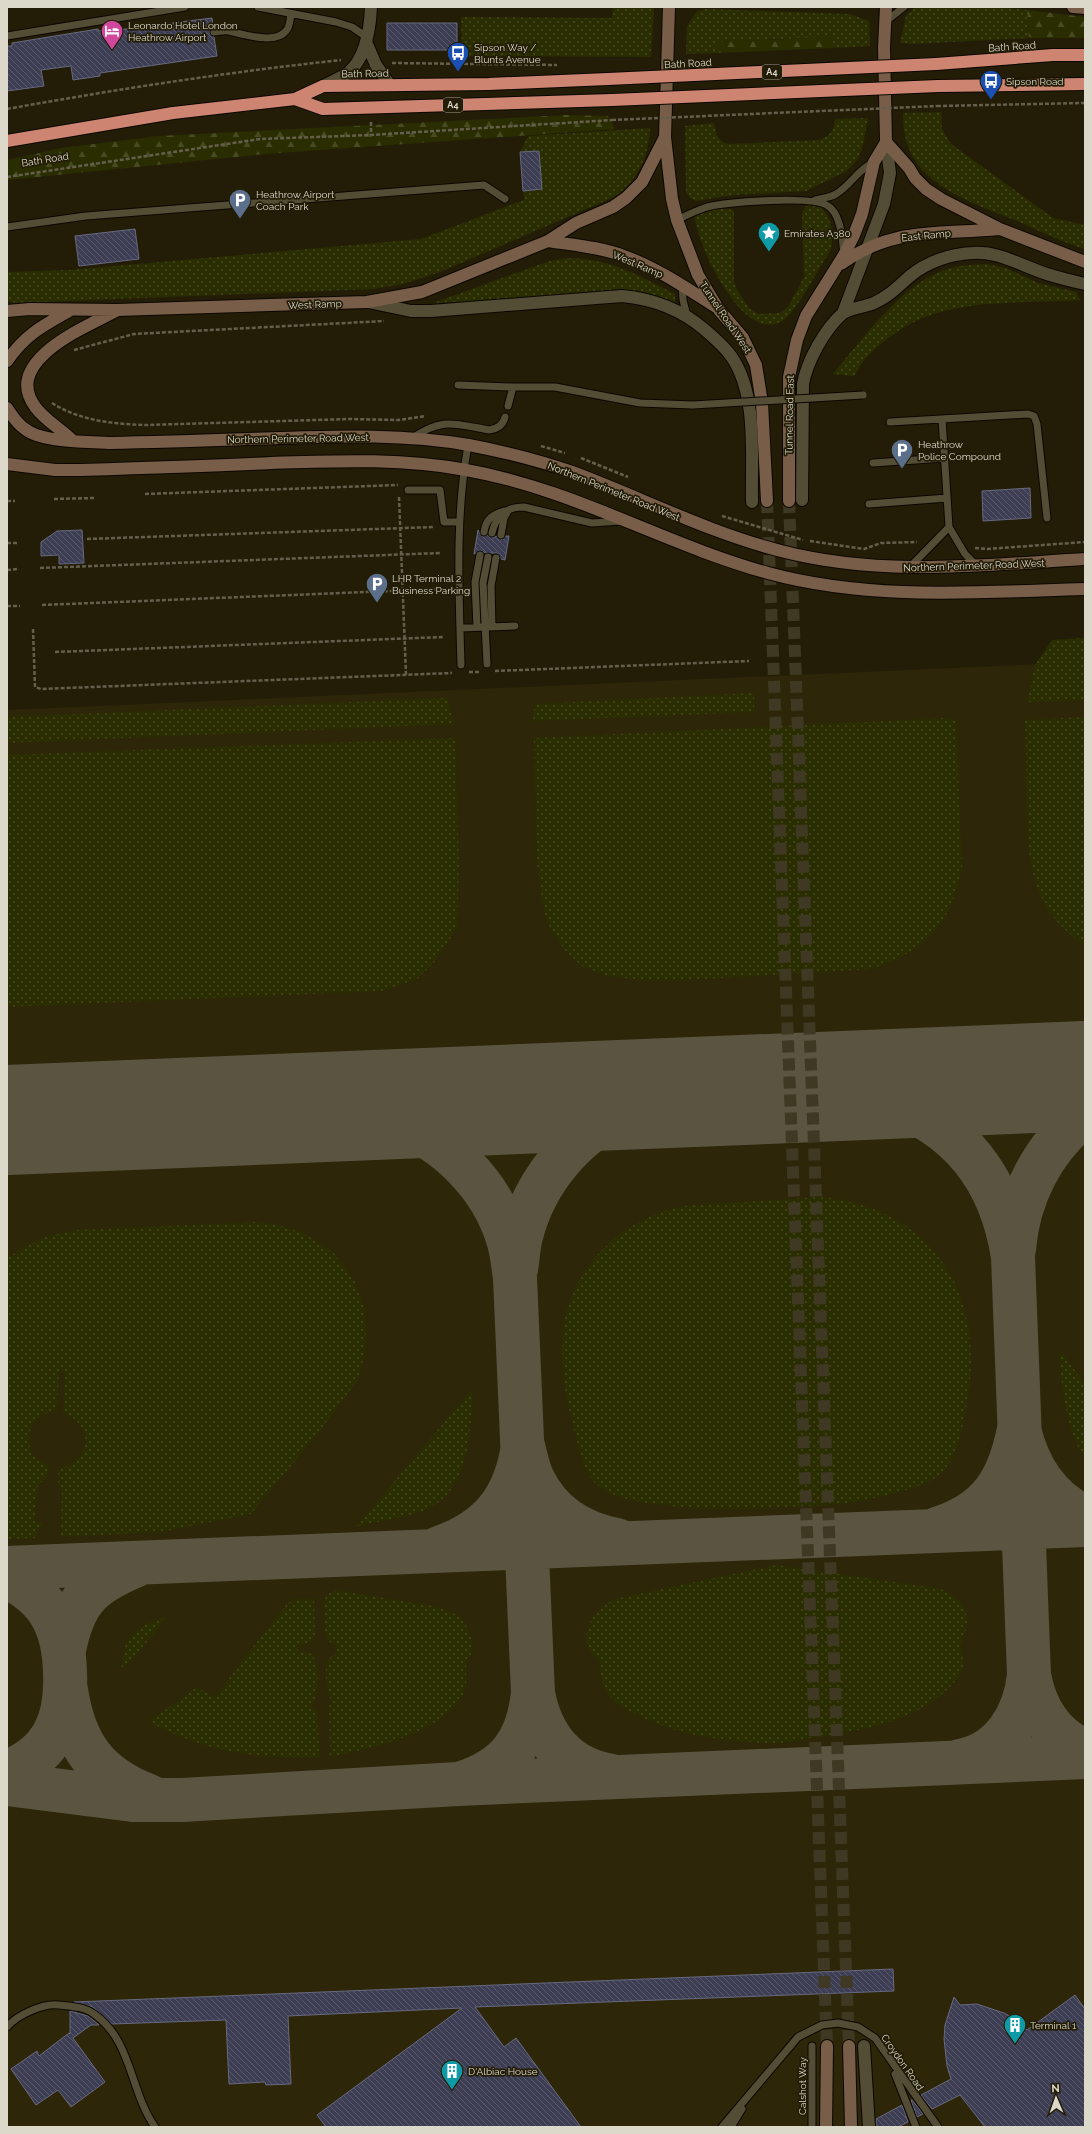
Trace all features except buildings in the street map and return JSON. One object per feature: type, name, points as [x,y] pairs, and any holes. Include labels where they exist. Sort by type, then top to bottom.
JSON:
[{"type":"highway","name":"Bath Road","points":[[7,141],[173,113],[295,99],[323,86],[389,84],[489,84],[936,64],[1053,55],[1085,55]]},
{"type":"highway","name":"Bath Road","points":[[295,99],[323,109],[612,100],[938,86],[1085,84]]},
{"type":"street","points":[[323,86],[351,70],[367,41],[371,7]]},
{"type":"street","points":[[665,137],[670,7]]},
{"type":"street","points":[[802,500],[803,384],[805,371],[816,347],[843,313],[880,216],[890,173],[886,142],[886,7]]},
{"type":"street","points":[[1072,7],[1085,8]]},
{"type":"street","points":[[367,41],[376,65],[389,84]]},
{"type":"street","name":"Tunnel Road West","points":[[665,137],[672,199],[677,220],[698,275],[719,310],[743,338],[756,365],[760,378],[768,501]]},
{"type":"street","name":"West Ramp","points":[[7,311],[30,309],[70,311],[117,310],[366,302],[422,292],[548,241],[576,223],[613,207],[630,194],[647,176],[665,137]]},
{"type":"street","points":[[886,142],[926,189],[941,200],[1000,229],[1085,262]]},
{"type":"street","name":"Tunnel Road East","points":[[789,500],[788,402],[791,363],[797,340],[806,316],[844,255],[862,214],[874,162],[886,142]]},
{"type":"street","name":"East Ramp","points":[[835,268],[868,248],[891,239],[912,234],[1000,229]]},
{"type":"street","name":"West Ramp","points":[[548,241],[606,250],[624,256],[668,276],[719,310]]},
{"type":"street","points":[[843,313],[875,303],[895,291],[911,276],[927,265],[948,256],[971,253],[993,254],[1018,261],[1046,274],[1085,284]]},
{"type":"street","points":[[366,302],[411,311],[431,311],[622,296],[648,299],[674,309],[687,316],[719,342],[731,356],[738,369],[745,387],[750,416],[752,502]]},
{"type":"street","points":[[72,440],[60,428],[35,408],[28,391],[28,374],[35,361],[53,345],[117,310]]},
{"type":"street","name":"West Ramp","points":[[7,361],[18,346],[31,334],[70,311]]},
{"type":"street","name":"Northern Perimeter Road West","points":[[7,408],[18,423],[38,437],[109,443],[361,436],[412,438],[468,445],[548,464],[597,482],[702,526],[775,550],[823,560],[909,568],[977,566],[1085,559]]},
{"type":"street","points":[[7,464],[55,470],[80,470],[364,461],[419,464],[464,469],[547,490],[732,562],[813,584],[895,593],[1085,589]]},
{"type":"street","points":[[826,2127],[827,2046]]},
{"type":"street","points":[[849,2046],[851,2127]]},
{"type":"street","points":[[864,2046],[869,2127]]},
{"type":"lane","points":[[7,36],[185,7]]},
{"type":"lane","points":[[258,7],[342,23],[352,27],[367,41]]},
{"type":"lane","points":[[885,22],[904,7]]},
{"type":"lane","points":[[214,32],[228,30],[252,37],[275,36],[286,33],[291,14]]},
{"type":"lane","points":[[677,220],[708,207],[770,202],[813,201],[835,195],[846,186],[864,166],[874,162]]},
{"type":"lane","points":[[7,227],[86,216],[484,186],[505,199]]},
{"type":"lane","points":[[813,201],[828,205],[835,212],[844,255]]},
{"type":"lane","points":[[682,285],[683,300],[687,316]]},
{"type":"lane","points":[[458,385],[555,387],[640,403],[693,405],[863,395]]},
{"type":"lane","points":[[508,406],[513,387]]},
{"type":"lane","points":[[890,422],[1028,414],[1034,416],[1037,424],[1047,518]]},
{"type":"lane","points":[[412,438],[428,427],[442,423],[489,430],[496,429],[501,426],[505,417]]},
{"type":"lane","points":[[942,419],[949,527],[965,554],[977,566]]},
{"type":"lane","points":[[462,669],[458,558],[459,522],[468,445]]},
{"type":"lane","points":[[873,463],[944,458]]},
{"type":"lane","points":[[408,490],[440,490],[441,524],[459,522]]},
{"type":"lane","points":[[869,504],[947,498]]},
{"type":"lane","points":[[484,532],[486,522],[493,515],[514,507],[524,507],[592,523],[625,520]]},
{"type":"lane","points":[[492,533],[495,523],[506,510]]},
{"type":"lane","points":[[501,534],[506,510]]},
{"type":"lane","points":[[909,568],[949,527]]},
{"type":"lane","points":[[480,555],[475,582],[485,627]]},
{"type":"lane","points":[[488,557],[484,583],[488,664]]},
{"type":"lane","points":[[485,627],[496,558]]},
{"type":"lane","points":[[460,628],[515,626]]},
{"type":"lane","points":[[7,2027],[11,2022],[31,2011],[53,2004],[73,2006],[94,2013],[115,2034],[148,2116],[155,2127]]},
{"type":"lane","name":"Croydon Road","points":[[751,2093],[798,2037],[822,2025],[838,2024],[858,2027],[875,2038],[938,2127]]},
{"type":"lane","name":"Calshot Way","points":[[812,2046],[812,2127]]},
{"type":"lane","points":[[886,2055],[899,2083],[916,2127]]},
{"type":"lane","points":[[722,2127],[751,2093]]},
{"type":"lane","points":[[731,2127],[751,2093]]},
{"type":"path","name":"Bath Road","points":[[7,109],[147,84],[247,70],[343,59]]},
{"type":"path","points":[[385,63],[562,66]]},
{"type":"path","name":"Bath Road","points":[[7,177],[260,139],[371,135],[612,120],[937,106],[1085,104]]},
{"type":"path","points":[[371,122],[371,135]]},
{"type":"path","points":[[72,351],[134,334],[386,321]]},
{"type":"path","points":[[46,399],[78,415],[120,424],[350,419],[398,420],[432,415]]},
{"type":"path","points":[[538,445],[568,454]]},
{"type":"path","points":[[575,456],[634,480]]},
{"type":"path","points":[[145,494],[399,485],[406,674]]},
{"type":"path","points":[[54,499],[94,498]]},
{"type":"path","points":[[7,501],[15,501]]},
{"type":"path","points":[[715,513],[807,541],[864,549],[881,543],[912,544],[923,540]]},
{"type":"path","points":[[87,540],[401,528],[441,524]]},
{"type":"path","points":[[970,544],[975,548],[988,549],[1085,542]]},
{"type":"path","points":[[7,543],[17,543]]},
{"type":"path","points":[[40,568],[440,553]]},
{"type":"path","points":[[7,570],[18,569]]},
{"type":"path","points":[[42,605],[441,589]]},
{"type":"path","points":[[7,606],[20,606]]},
{"type":"path","points":[[33,629],[35,687],[42,690],[455,673]]},
{"type":"path","points":[[55,652],[443,636]]},
{"type":"path","points":[[494,671],[749,661]]},
{"type":"path","points":[[462,669],[486,672]]},
{"type":"shaded area","points":[[1085,662],[1085,2127],[7,2127],[7,710]]},
{"type":"green space","points":[[613,7],[654,7],[651,57],[462,56],[461,17],[612,18]]},
{"type":"green space","points":[[915,7],[1000,7],[1027,10],[1029,38],[913,44],[900,43],[906,16]]},
{"type":"green space","points":[[706,9],[850,14],[869,21],[870,46],[832,48],[831,37],[716,42],[716,53],[686,54],[687,26],[697,11]]},
{"type":"green space","points":[[1027,10],[1085,17],[1085,38],[1029,38]]},
{"type":"green space","points":[[832,37],[832,48],[716,53],[716,42]]},
{"type":"green space","points":[[941,112],[942,129],[951,144],[1053,218],[1085,225],[1085,249],[1058,239],[957,195],[939,184],[924,171],[912,155],[905,136],[903,113]]},
{"type":"green space","points":[[566,115],[608,116],[615,129],[265,154],[7,180],[7,160],[62,148],[158,136]]},
{"type":"green space","points":[[868,118],[863,145],[858,159],[847,171],[806,191],[732,195],[696,201],[690,198],[686,192],[685,126],[714,123],[720,139],[729,144],[819,140],[826,137],[831,132],[834,127],[835,119]]},
{"type":"green space","points":[[650,128],[647,149],[640,168],[628,185],[612,198],[440,272],[403,284],[374,289],[16,303],[7,301],[7,272],[70,270],[421,239],[524,200],[523,191],[542,189],[539,151],[520,152],[528,136]]},
{"type":"green space","points":[[809,205],[821,207],[828,216],[832,232],[831,249],[802,297],[784,320],[771,325],[758,322],[745,313],[723,286],[700,239],[694,217],[702,212],[719,209],[734,211],[734,281],[737,290],[750,309],[758,314],[780,313],[788,307],[804,277],[802,214],[805,207]]},
{"type":"green space","points":[[568,258],[598,261],[624,269],[675,294],[675,304],[573,296],[433,303],[550,261]]},
{"type":"green space","points":[[987,264],[1006,268],[1038,283],[1076,292],[1080,300],[987,304],[968,306],[934,314],[916,321],[890,337],[866,358],[854,376],[833,374],[881,317],[895,303],[924,280],[939,272],[951,268]]},
{"type":"green space","points":[[1085,638],[1085,700],[1027,702],[1035,665],[1052,640]]},
{"type":"green space","points":[[754,693],[754,712],[533,721],[535,704]]},
{"type":"green space","points":[[447,698],[454,724],[7,743],[7,717]]},
{"type":"green space","points":[[1085,717],[1085,945],[1067,931],[1053,916],[1043,900],[1031,865],[1028,825],[1025,720]]},
{"type":"green space","points":[[948,718],[956,721],[962,868],[953,901],[941,924],[920,945],[901,957],[872,969],[687,980],[640,980],[607,976],[582,966],[565,951],[551,930],[544,911],[537,863],[534,738]]},
{"type":"green space","points":[[455,738],[459,865],[457,928],[435,961],[417,979],[381,991],[7,1007],[7,755]]},
{"type":"green space","points":[[819,1197],[860,1204],[894,1219],[923,1239],[945,1265],[960,1296],[969,1330],[971,1368],[966,1408],[958,1445],[945,1469],[930,1481],[903,1491],[871,1499],[831,1505],[743,1509],[678,1507],[628,1499],[614,1495],[601,1488],[590,1477],[583,1462],[565,1388],[562,1360],[565,1318],[571,1297],[593,1260],[624,1231],[643,1220],[662,1212],[683,1206]]},
{"type":"green space","points":[[258,1222],[279,1225],[305,1234],[334,1253],[354,1280],[364,1308],[366,1332],[364,1357],[357,1381],[318,1433],[251,1514],[161,1532],[61,1537],[62,1487],[58,1486],[58,1470],[72,1463],[82,1453],[86,1440],[80,1425],[63,1411],[65,1371],[59,1371],[57,1410],[41,1416],[36,1421],[32,1426],[29,1438],[32,1455],[49,1467],[48,1475],[38,1486],[34,1521],[43,1523],[35,1538],[7,1539],[7,1259],[22,1248],[48,1236],[78,1230]]},
{"type":"green space","points":[[1059,1349],[1085,1384],[1085,1458],[1072,1433],[1068,1419],[1063,1391]]},
{"type":"green space","points":[[473,1388],[469,1440],[465,1458],[459,1475],[450,1490],[439,1503],[423,1511],[399,1518],[357,1526]]},
{"type":"green space","points":[[776,1565],[944,1590],[960,1601],[966,1612],[967,1626],[961,1644],[963,1667],[959,1676],[932,1702],[915,1712],[897,1719],[859,1730],[779,1743],[717,1739],[669,1728],[639,1716],[619,1705],[609,1696],[602,1679],[599,1661],[591,1653],[587,1644],[586,1635],[588,1627],[593,1619],[606,1604],[615,1599]]},
{"type":"green space","points":[[335,1590],[439,1607],[461,1617],[470,1633],[473,1647],[466,1663],[466,1682],[464,1692],[454,1706],[441,1719],[424,1729],[385,1744],[330,1757],[329,1707],[331,1701],[327,1686],[326,1667],[329,1659],[337,1653],[337,1646],[330,1642],[325,1635],[324,1601],[327,1595]]},
{"type":"green space","points":[[296,1599],[314,1599],[315,1634],[311,1642],[298,1645],[298,1651],[312,1654],[317,1667],[317,1689],[310,1709],[317,1709],[320,1757],[275,1757],[234,1752],[195,1742],[153,1724],[151,1717],[158,1715],[197,1687],[215,1698],[288,1603]]},
{"type":"green space","points":[[167,1617],[129,1663],[122,1668],[125,1647],[134,1633],[147,1624]]},
{"type":"taxiway","points":[[837,1086],[881,1098],[909,1109],[933,1123],[954,1139],[972,1158],[987,1179],[998,1202],[1007,1229],[1013,1257],[1029,1675],[1036,1699],[1054,1730],[1073,1745],[1085,1751]]},
{"type":"taxiway","points":[[516,1269],[520,1240],[527,1215],[547,1177],[575,1144],[610,1118],[630,1109],[683,1092]]},
{"type":"taxiway","points":[[322,1107],[367,1113],[413,1129],[431,1139],[464,1166],[479,1183],[491,1200],[501,1219],[510,1248],[515,1278],[533,1693],[526,1725],[521,1738],[513,1750],[504,1760],[492,1769],[478,1777],[462,1783]]},
{"type":"taxiway","points":[[7,1142],[66,1127],[138,1114]]},
{"type":"taxiway","points":[[1014,1249],[1016,1230],[1021,1211],[1035,1174],[1057,1142],[1085,1115]]},
{"type":"taxiway","points":[[937,1529],[971,1514],[984,1504],[994,1492],[1003,1479],[1009,1464],[1015,1448],[1019,1429],[1034,1470],[1050,1492],[1060,1502],[1085,1517]]},
{"type":"taxiway","points":[[439,1548],[457,1541],[473,1532],[486,1522],[497,1510],[514,1482],[523,1446],[528,1467],[533,1479],[548,1502],[567,1520],[578,1527],[603,1537],[617,1540]]},
{"type":"taxiway","points":[[7,1568],[1085,1525]]},
{"type":"taxiway","points":[[64,1650],[73,1618],[79,1606],[87,1596],[96,1587],[108,1579],[137,1565]]},
{"type":"taxiway","points":[[7,1577],[22,1585],[34,1594],[44,1604],[52,1616],[58,1628],[62,1642],[65,1673],[63,1706],[60,1720],[54,1733],[36,1756],[23,1765],[7,1772]]},
{"type":"taxiway","points":[[960,1761],[975,1757],[988,1750],[1000,1741],[1009,1730],[1017,1718],[1023,1704],[1029,1675]]},
{"type":"taxiway","points":[[66,1690],[75,1727],[91,1756],[115,1779],[149,1796]]},
{"type":"taxiway","points":[[533,1693],[542,1724],[549,1737],[558,1748],[568,1758],[581,1766],[595,1772],[612,1776]]},
{"type":"taxiway","points":[[7,1784],[133,1800],[182,1800],[458,1784],[1085,1757]]},
{"type":"runway","points":[[7,1120],[1085,1076]]},
{"type":"tunnel","points":[[767,501],[827,2046]]},
{"type":"tunnel","points":[[789,501],[849,2046]]},
{"type":"place","name":"Leonardo Hotel London Heathrow Airport","points":[[112,50]]},
{"type":"place","name":"Sipson Way / Blunts Avenue","points":[[458,72]]},
{"type":"place","name":"Sipson Road","points":[[991,100]]},
{"type":"place","name":"Heathrow Airport Coach Park","points":[[240,220]]},
{"type":"place","name":"Emirates A380","points":[[769,252]]},
{"type":"place","name":"Heathrow Police Compound","points":[[902,470]]},
{"type":"place","name":"LHR Terminal 2 Business Parking","points":[[377,604]]},
{"type":"place","name":"Terminal 1","points":[[1015,2044]]},
{"type":"place","name":"D'Albiac House","points":[[452,2090]]}]
